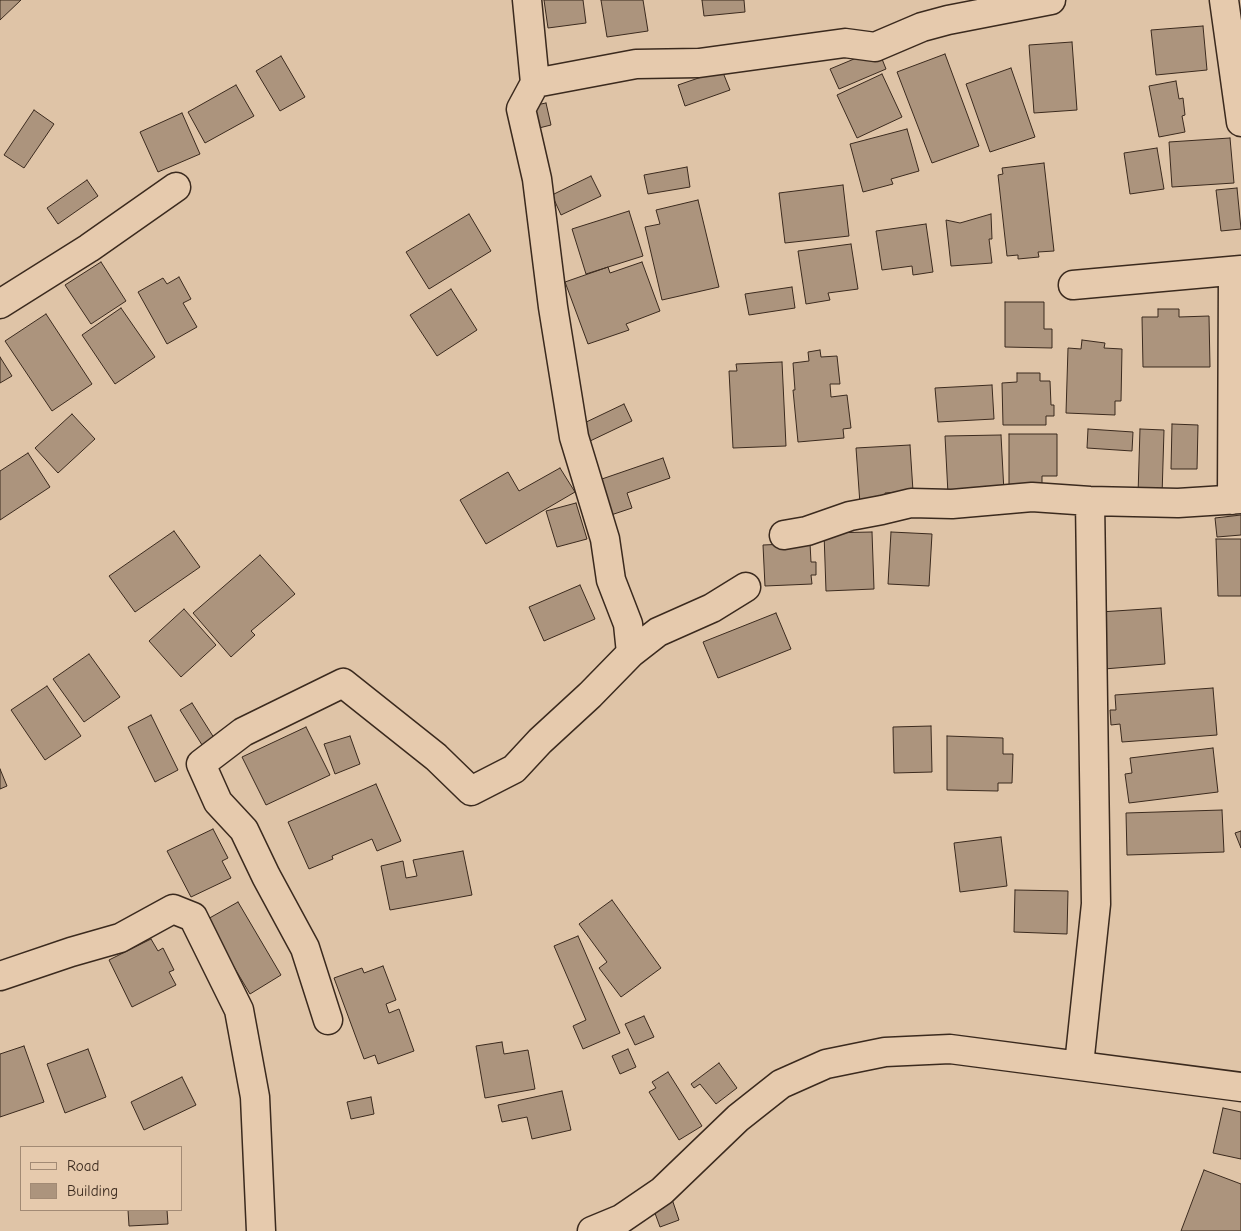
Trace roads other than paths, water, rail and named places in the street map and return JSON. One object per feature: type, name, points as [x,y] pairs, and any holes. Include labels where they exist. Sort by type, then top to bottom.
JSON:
[{"type":"street","points":[[528,0],[535,83],[521,109],[537,179],[553,307],[574,437],[605,539],[611,580],[628,624],[631,653]]},
{"type":"street","points":[[535,83],[636,64],[699,63],[845,43],[875,47],[922,27],[948,20],[1050,0]]},
{"type":"street","points":[[1224,0],[1241,122]]},
{"type":"street","points":[[0,304],[90,248],[176,187]]},
{"type":"street","points":[[784,536],[807,531],[850,516],[911,503],[952,504],[1032,497],[1090,501],[1178,503],[1236,499],[1237,271],[1073,285]]},
{"type":"street","points":[[1079,1065],[1096,904],[1090,501]]},
{"type":"street","points":[[328,1020],[305,948],[266,876],[244,830],[218,802],[201,764],[242,732],[343,683],[436,757],[471,791],[514,769],[540,741],[590,695],[631,653],[658,632],[712,608],[746,587]]},
{"type":"street","points":[[0,976],[120,938],[173,909],[193,917],[240,1010],[255,1097],[261,1231]]},
{"type":"street","points":[[597,1230],[622,1220],[662,1192],[738,1118],[781,1084],[826,1064],[884,1052],[950,1049],[1241,1087]]}]
